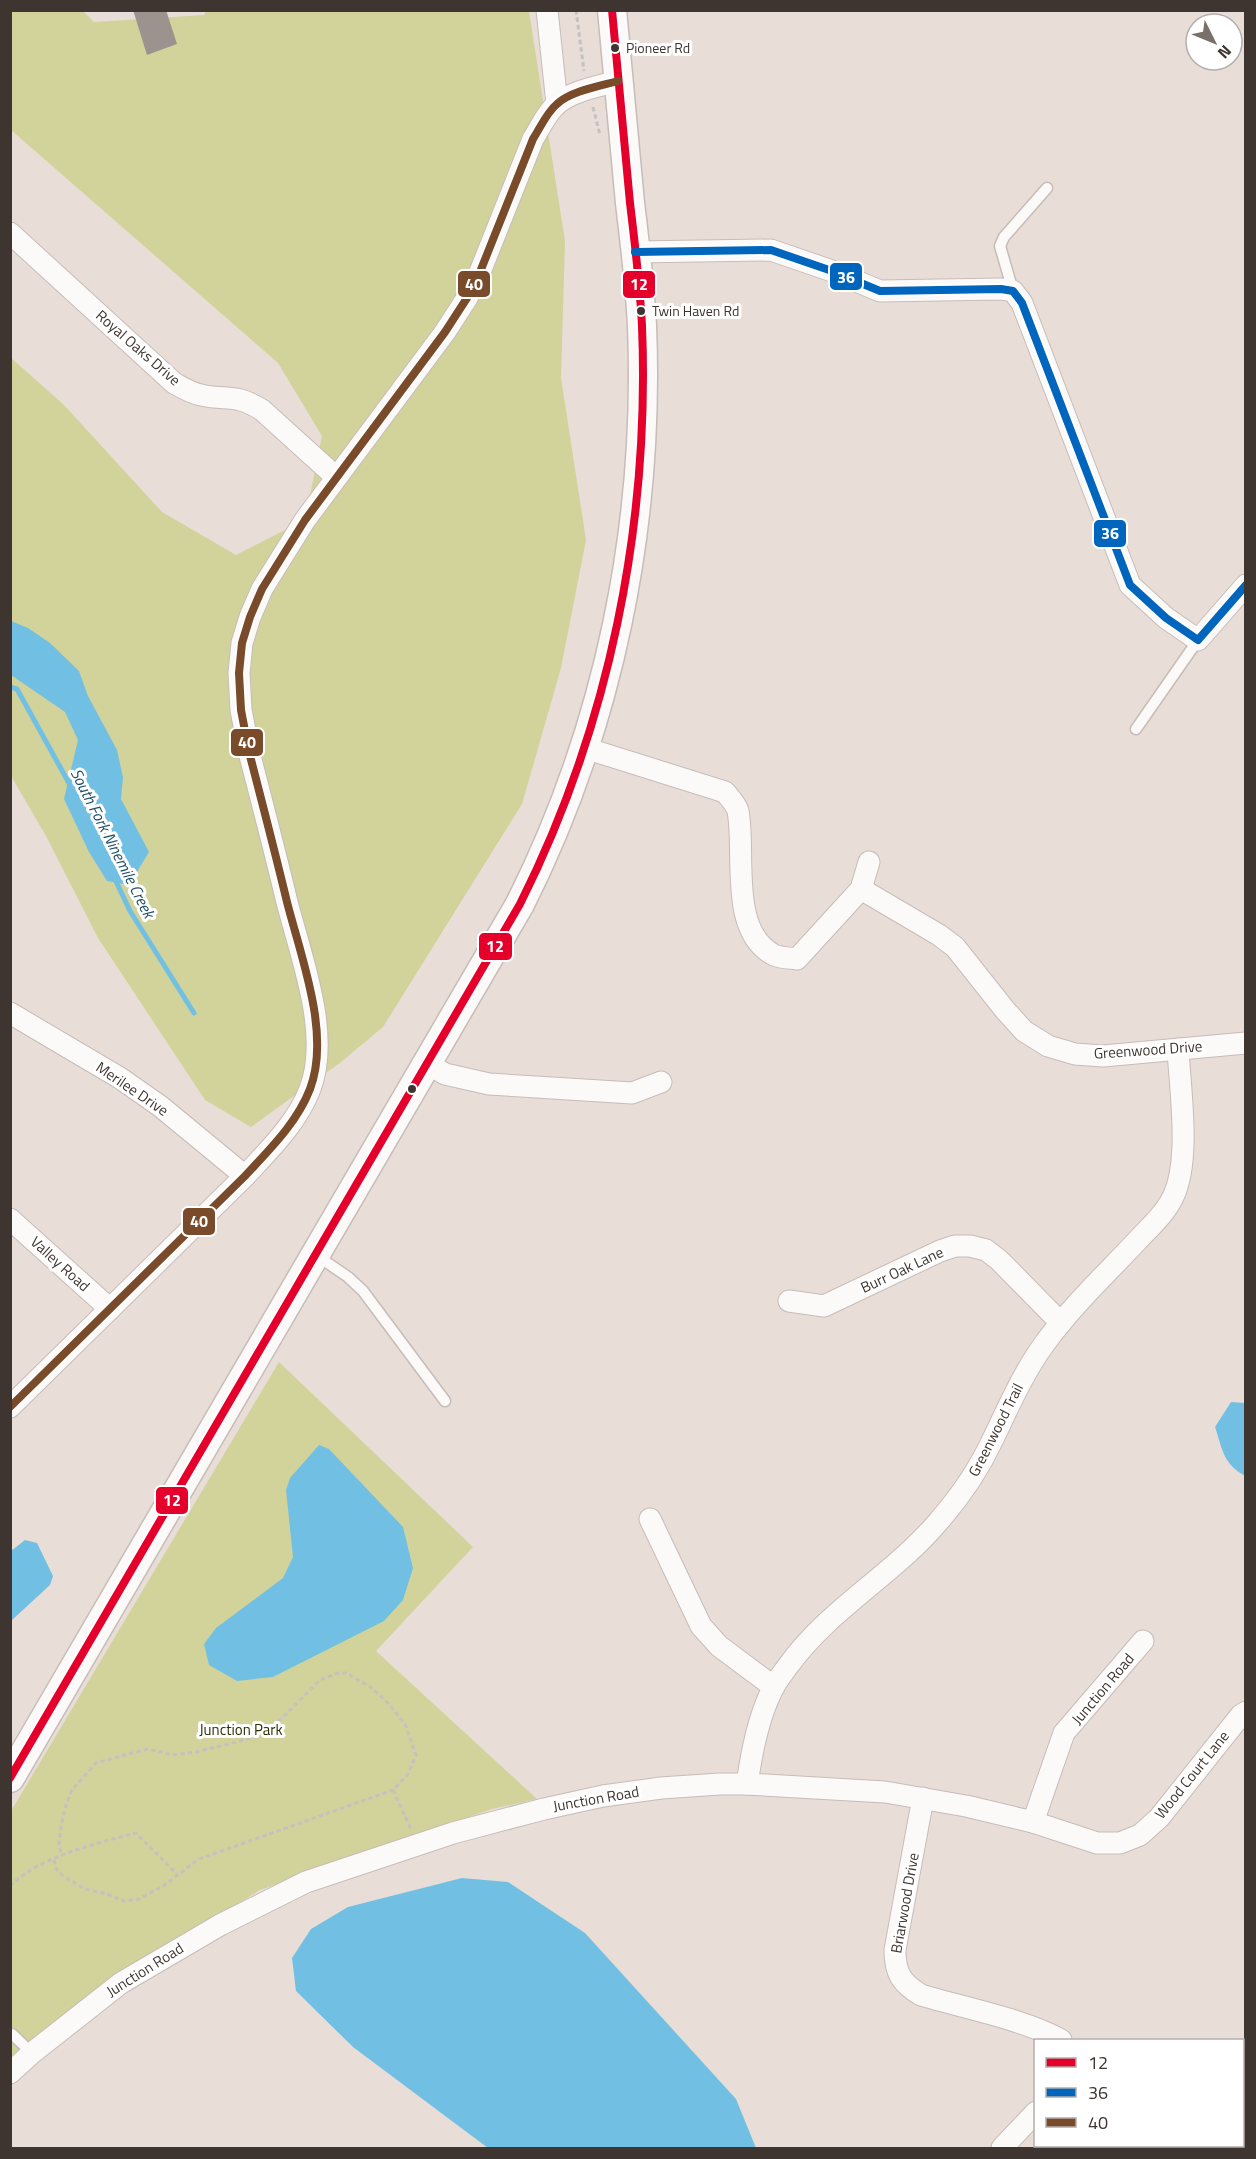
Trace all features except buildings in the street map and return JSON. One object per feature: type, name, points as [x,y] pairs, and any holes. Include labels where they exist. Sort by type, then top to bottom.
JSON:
[{"type":"main road","points":[[10,1778],[520,904],[544,857],[574,782],[604,687],[632,540],[640,457],[643,392],[642,326],[612,10]]},
{"type":"street","points":[[548,10],[557,104]]},
{"type":"street","points":[[10,1407],[245,1176],[271,1148],[293,1119],[310,1089],[318,1055],[315,1008],[249,752],[241,710],[239,673],[242,643],[258,598],[276,563],[336,477],[445,332],[467,298],[480,272],[533,139],[557,104],[588,89],[618,81]]},
{"type":"street","name":"Royal Oaks Drive","points":[[10,233],[174,383],[201,395],[232,397],[248,401],[262,410],[336,477]]},
{"type":"street","points":[[635,252],[771,250],[832,271],[880,291],[1000,289],[1013,291],[1022,303],[1131,585],[1166,618],[1198,640],[1245,585]]},
{"type":"street","points":[[585,747],[725,792],[738,809],[743,905],[750,926],[761,945],[776,956],[797,959],[861,889],[869,862]]},
{"type":"street","name":"Greenwood Drive","points":[[861,889],[939,935],[956,948],[1024,1031],[1048,1046],[1075,1054],[1103,1056],[1245,1043]]},
{"type":"street","name":"Merilee Drive","points":[[10,1013],[120,1078],[160,1106],[245,1176]]},
{"type":"street","name":"Greenwood Trail","points":[[747,1784],[754,1744],[774,1686],[803,1645],[901,1558],[944,1515],[968,1484],[1043,1344],[1159,1217],[1173,1197],[1180,1173],[1183,1142],[1178,1049]]},
{"type":"street","points":[[428,1064],[444,1074],[489,1084],[632,1093],[661,1082]]},
{"type":"street","name":"Valley Road","points":[[10,1219],[110,1309]]},
{"type":"street","name":"Burr Oak Lane","points":[[789,1301],[824,1306],[940,1251],[955,1246],[970,1246],[986,1250],[999,1260],[1061,1323]]},
{"type":"street","points":[[650,1519],[701,1626],[719,1646],[774,1686]]},
{"type":"street","name":"Junction Road","points":[[10,2073],[121,1983],[220,1925],[306,1882],[417,1844],[544,1809],[603,1796],[661,1788],[747,1784],[885,1792],[924,1798],[1033,1822],[1065,1733],[1143,1641]]},
{"type":"street","name":"Wood Court Lane","points":[[1033,1822],[1097,1843],[1120,1843],[1140,1835],[1159,1818],[1245,1712]]},
{"type":"street","name":"Briarwood Drive","points":[[924,1798],[895,1950],[895,1964],[900,1977],[910,1988],[921,1995],[1027,2026],[1059,2039]]},
{"type":"street","points":[[1002,2148],[1034,2113]]},
{"type":"lane","points":[[1013,291],[1000,246],[1004,237],[1047,188]]},
{"type":"lane","points":[[1136,729],[1198,640]]},
{"type":"lane","points":[[315,1255],[348,1277],[363,1291],[445,1401]]},
{"type":"lane","points":[[12,2034],[32,2054]]},
{"type":"path","points":[[576,10],[588,89],[600,136]]},
{"type":"path","points":[[54,1860],[57,1870],[72,1883],[85,1889],[124,1901],[139,1899],[163,1886],[199,1859],[393,1790],[408,1774],[416,1755],[405,1724],[388,1703],[372,1689],[346,1673],[338,1673],[320,1680],[278,1722],[260,1736],[196,1752],[174,1755],[147,1749],[96,1763],[72,1790],[66,1805],[59,1845],[62,1856]]},
{"type":"path","points":[[393,1790],[417,1844]]},
{"type":"path","points":[[10,1886],[30,1870],[62,1856],[136,1833],[177,1875]]},
{"type":"green space","points":[[206,10],[529,11],[565,241],[561,378],[586,540],[561,668],[522,804],[383,1027],[341,1062],[251,1127],[205,1100],[98,938],[46,836],[11,776],[10,357],[64,405],[162,512],[236,555],[305,520],[322,436],[278,363],[11,130],[11,11],[83,11],[94,22],[204,15]]},
{"type":"green space","name":"Junction Park","points":[[279,1362],[473,1547],[376,1651],[537,1799],[492,1809],[260,1890],[93,1993],[11,2056],[11,1811]]},
{"type":"water","points":[[11,621],[28,628],[50,643],[79,671],[88,696],[117,750],[123,777],[121,799],[149,852],[129,885],[107,881],[89,852],[64,799],[78,740],[65,712],[11,675]]},
{"type":"water","points":[[1231,1402],[1245,1403],[1245,1476],[1228,1461],[1215,1427]]},
{"type":"water","points":[[319,1445],[329,1449],[403,1527],[413,1568],[403,1600],[384,1621],[273,1677],[237,1681],[209,1665],[204,1644],[216,1628],[283,1578],[293,1557],[286,1490],[290,1478]]},
{"type":"water","points":[[25,1540],[37,1543],[53,1576],[50,1585],[11,1621],[11,1551]]},
{"type":"water","points":[[462,1878],[508,1882],[585,1933],[736,2099],[756,2148],[488,2148],[353,2047],[296,1991],[292,1958],[311,1929],[348,1907]]},
{"type":"waterway","name":"South Fork Ninemile Creek","points":[[10,687],[17,689],[70,785]]},
{"type":"waterway","name":"South Fork Ninemile Creek","points":[[114,877],[130,911],[194,1013]]},
{"type":"transit line","name":"12","points":[[10,1778],[520,904],[551,837],[578,767],[600,696],[617,623],[630,550],[639,475],[643,401],[640,295],[612,10]]},
{"type":"transit line","name":"40","points":[[10,1407],[245,1176],[282,1136],[298,1113],[310,1089],[316,1067],[316,1020],[306,971],[249,752],[241,710],[239,673],[242,643],[262,589],[305,520],[445,332],[467,298],[480,272],[533,139],[553,107],[570,96],[618,81]]},
{"type":"transit line","name":"36","points":[[635,252],[771,250],[832,271],[880,291],[1001,289],[1013,291],[1022,303],[1130,585],[1166,618],[1198,640],[1246,585]]},
{"type":"place","name":"Pioneer Rd","points":[[615,48]]},
{"type":"place","name":"Twin Haven Rd","points":[[641,311]]}]
